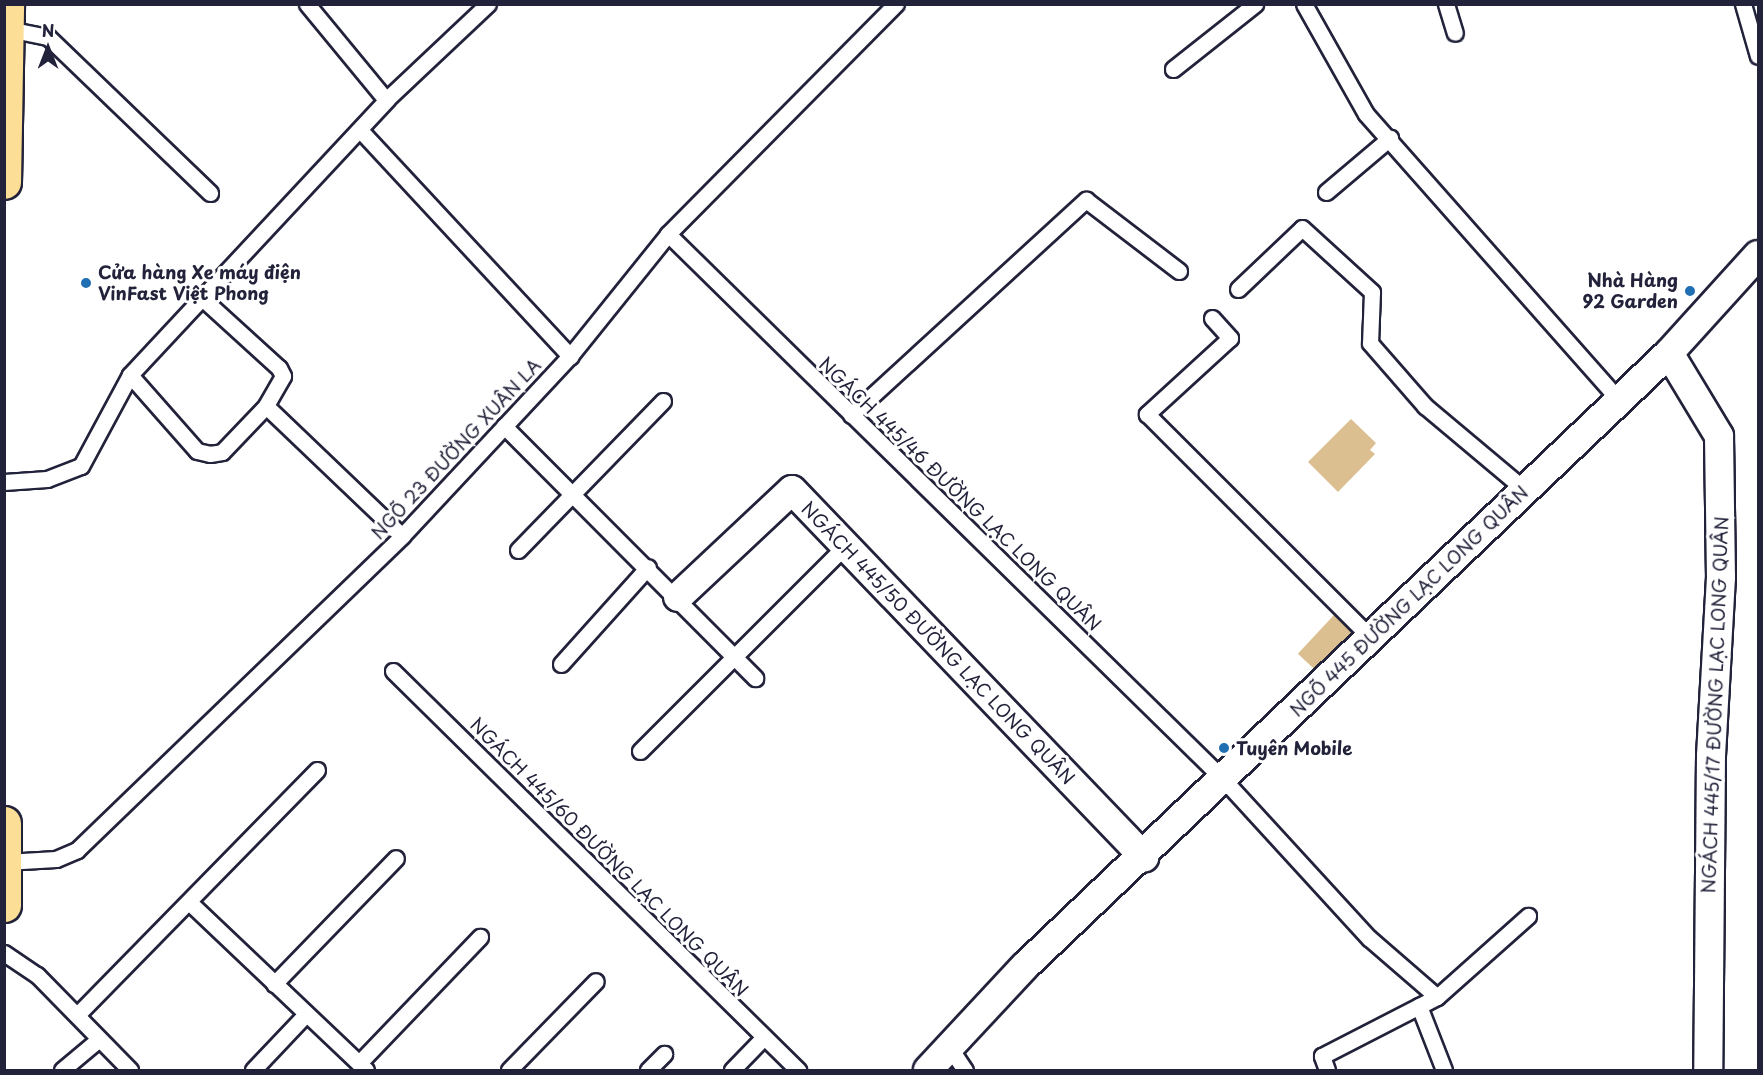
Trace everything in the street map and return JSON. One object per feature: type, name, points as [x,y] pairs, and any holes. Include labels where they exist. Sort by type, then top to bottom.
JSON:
[{"type":"main road","points":[[4,183],[8,17]]},
{"type":"main road","points":[[4,823],[4,905]]},
{"type":"street","name":"NGÕ 445 ĐƯỜNG LẠC LONG QUÂN","points":[[928,1071],[957,1059],[1024,967],[1225,781],[1524,489],[1670,353],[1758,255]]},
{"type":"street","name":"NGÁCH 445/17 ĐƯỜNG LẠC LONG QUÂN","points":[[1670,353],[1719,436],[1721,577],[1711,756],[1708,1071]]},
{"type":"street","name":"NGÁCH 445/50 ĐƯỜNG LẠC LONG QUÂN","points":[[678,597],[792,490],[1144,857]]},
{"type":"lane","points":[[307,4],[386,100]]},
{"type":"lane","points":[[4,482],[48,479],[81,466],[130,375],[386,100],[488,4]]},
{"type":"lane","name":"NGÕ 23 ĐƯỜNG XUÂN LA","points":[[5,862],[56,859],[77,850],[402,536],[570,356],[668,234],[896,4]]},
{"type":"lane","points":[[1304,4],[1366,114],[1390,138],[1619,400]]},
{"type":"lane","points":[[1446,4],[1455,33]]},
{"type":"lane","points":[[1743,4],[1758,56]]},
{"type":"lane","points":[[1173,69],[1245,7]]},
{"type":"lane","points":[[8,17],[48,37],[210,193]]},
{"type":"lane","points":[[360,130],[570,356]]},
{"type":"lane","points":[[1326,192],[1390,138]]},
{"type":"lane","points":[[851,415],[1086,200],[1179,271]]},
{"type":"lane","points":[[1238,289],[1302,228],[1372,292],[1370,343],[1425,406],[1524,489]]},
{"type":"lane","name":"NGÁCH 445/46 ĐƯỜNG LẠC LONG QUÂN","points":[[668,234],[1225,781],[1370,938],[1437,997]]},
{"type":"lane","points":[[130,375],[196,451],[210,454],[222,452],[266,406],[283,376],[279,368],[202,298]]},
{"type":"lane","points":[[1212,318],[1230,338],[1147,414],[1371,638]]},
{"type":"lane","points":[[518,550],[663,401]]},
{"type":"lane","points":[[266,406],[402,536]]},
{"type":"lane","points":[[504,426],[678,597],[755,678]]},
{"type":"lane","points":[[640,751],[737,659],[846,546]]},
{"type":"lane","points":[[561,664],[648,567]]},
{"type":"lane","name":"NGÁCH 445/60 ĐƯỜNG LẠC LONG QUÂN","points":[[393,671],[798,1071]]},
{"type":"lane","points":[[77,1015],[317,770]]},
{"type":"lane","points":[[274,984],[396,858]]},
{"type":"lane","points":[[189,902],[362,1067],[480,937]]},
{"type":"lane","points":[[1328,1071],[1322,1056],[1437,997],[1528,916]]},
{"type":"lane","points":[[4,953],[37,975],[130,1071]]},
{"type":"lane","points":[[509,1071],[596,981]]},
{"type":"lane","points":[[1419,1006],[1444,1071]]},
{"type":"lane","points":[[253,1071],[306,1014]]},
{"type":"lane","points":[[732,1071],[764,1037]]},
{"type":"lane","points":[[62,1071],[99,1039]]},
{"type":"lane","points":[[648,1071],[664,1054]]},
{"type":"building","points":[[1351,419],[1376,443],[1370,450],[1375,454],[1338,492],[1308,462]]},
{"type":"building","points":[[1334,615],[1352,632],[1316,671],[1298,654]]},
{"type":"place","name":"Cửa hàng Xe máy điện VinFast Việt Phong","points":[[86,283]]},
{"type":"place","name":"Nhà Hàng 92 Garden","points":[[1690,291]]},
{"type":"place","name":"Tuyên Mobile","points":[[1224,748]]}]
